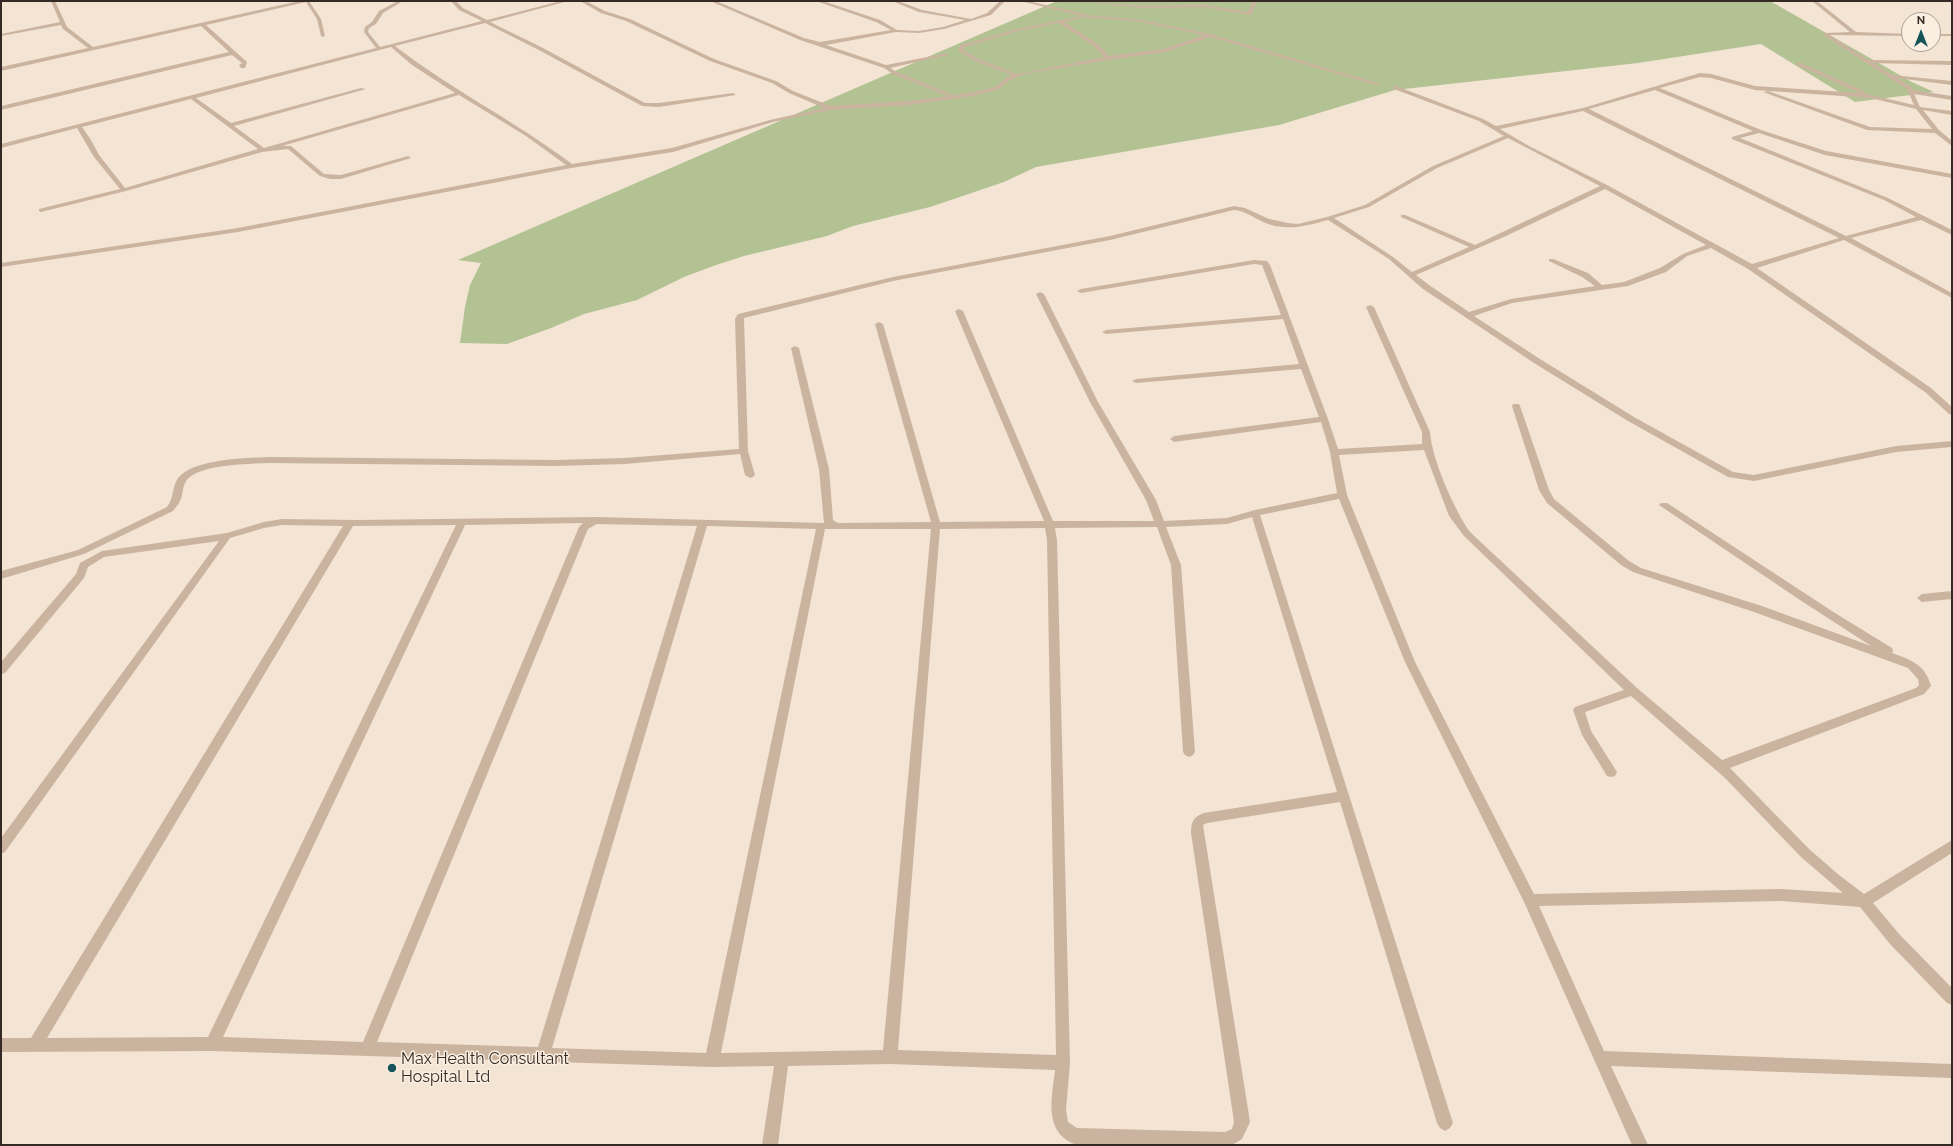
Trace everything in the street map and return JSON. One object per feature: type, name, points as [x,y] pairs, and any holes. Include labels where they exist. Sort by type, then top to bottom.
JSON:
[{"type":"street","points":[[53,1],[66,28],[92,49]]},
{"type":"street","points":[[1,69],[306,1],[319,19],[323,36]]},
{"type":"street","points":[[380,50],[366,32],[367,27],[374,23],[374,17],[377,14],[401,1]]},
{"type":"street","points":[[453,1],[461,9],[644,105],[659,106],[733,95]]},
{"type":"street","points":[[1,146],[393,47],[566,1]]},
{"type":"street","points":[[582,1],[603,12],[628,20],[712,60],[774,82],[791,92],[830,108]]},
{"type":"street","points":[[712,1],[802,38],[886,67],[895,73],[940,92],[955,96]]},
{"type":"street","points":[[818,1],[878,21],[896,31]]},
{"type":"street","points":[[894,1],[921,11],[971,20]]},
{"type":"street","points":[[820,44],[896,31],[919,32],[944,28],[988,14],[1003,1]]},
{"type":"street","points":[[1022,1],[1089,16],[1142,21],[1210,35],[1378,84]]},
{"type":"street","points":[[1082,1],[1140,8],[1205,6],[1250,14],[1254,1]]},
{"type":"street","points":[[1814,1],[1855,33]]},
{"type":"street","points":[[1041,6],[1052,3]]},
{"type":"street","points":[[1016,75],[979,61],[960,50],[963,46],[1017,30],[1089,16]]},
{"type":"street","points":[[1060,22],[1096,45],[1108,58]]},
{"type":"street","points":[[1,35],[63,23]]},
{"type":"street","points":[[202,24],[245,63],[242,65],[243,67]]},
{"type":"street","points":[[1901,35],[1855,33],[1825,34],[1910,88],[1918,108],[1937,131],[1952,144]]},
{"type":"street","points":[[1,265],[238,230],[571,166],[673,150],[772,121],[830,108],[909,103],[997,88],[1016,75],[1080,61],[1165,50],[1210,35]]},
{"type":"street","points":[[1941,35],[1952,35]]},
{"type":"street","points":[[393,47],[406,58],[554,152],[571,166]]},
{"type":"street","points":[[1,108],[233,53]]},
{"type":"street","points":[[886,67],[946,54]]},
{"type":"street","points":[[1867,60],[1952,63]]},
{"type":"street","points":[[1799,64],[1871,96]]},
{"type":"street","points":[[1495,128],[1584,109],[1700,75],[1711,76],[1755,88],[1869,129],[1937,131]]},
{"type":"street","points":[[1892,76],[1952,83]]},
{"type":"street","points":[[1396,88],[1481,120],[1508,136],[1712,244],[1751,267],[1928,390],[1952,412]]},
{"type":"street","points":[[1655,88],[1759,131],[1825,153],[1952,176]]},
{"type":"street","points":[[1755,88],[1871,96],[1918,108],[1952,113]]},
{"type":"street","points":[[231,125],[363,89]]},
{"type":"street","points":[[1912,92],[1952,98]]},
{"type":"street","points":[[41,210],[124,190],[460,93]]},
{"type":"street","points":[[192,97],[264,150],[289,147],[322,175],[341,177],[408,158]]},
{"type":"street","points":[[1584,109],[1845,238],[1952,296]]},
{"type":"street","points":[[78,126],[88,140],[96,156],[124,190]]},
{"type":"street","points":[[1759,131],[1734,138],[1886,199],[1952,233]]},
{"type":"street","points":[[750,475],[744,451],[738,319],[742,316],[892,279],[1110,238],[1234,208],[1244,209],[1267,221],[1298,226],[1367,206],[1435,167],[1508,136]]},
{"type":"street","points":[[1412,274],[1504,235],[1605,186]]},
{"type":"street","points":[[1402,216],[1474,247]]},
{"type":"street","points":[[1751,267],[1845,238],[1923,217]]},
{"type":"street","points":[[1329,218],[1391,258],[1426,287],[1537,361],[1631,419],[1732,475],[1754,478],[1896,449],[1952,444]]},
{"type":"street","points":[[1469,315],[1511,301],[1625,284],[1663,270],[1685,255],[1712,244]]},
{"type":"street","points":[[1551,260],[1585,276],[1601,287]]},
{"type":"street","points":[[1081,291],[1260,262],[1266,265],[1324,419],[1334,452],[1342,494],[1410,662],[1530,900],[1640,1145]]},
{"type":"street","points":[[1040,294],[1094,402],[1151,500],[1176,565],[1190,752]]},
{"type":"street","points":[[1370,307],[1426,432],[1427,447],[1454,516],[1467,534],[1632,690],[1721,767],[1805,853],[1834,879],[1864,901],[1880,924],[1911,954],[1952,998]]},
{"type":"street","points":[[959,311],[1049,523],[1053,547],[1063,1063],[1058,1110],[1062,1126],[1074,1136],[1226,1140],[1237,1134],[1242,1122],[1197,833],[1197,823],[1204,818],[1344,796]]},
{"type":"street","points":[[1106,332],[1285,316]]},
{"type":"street","points":[[879,324],[936,524],[890,1057]]},
{"type":"street","points":[[795,348],[824,469],[828,521],[836,526]]},
{"type":"street","points":[[1136,381],[1304,366]]},
{"type":"street","points":[[1516,406],[1544,490],[1550,501],[1625,563],[1650,575],[1758,609],[1912,664]]},
{"type":"street","points":[[1174,440],[1324,419]]},
{"type":"street","points":[[1334,452],[1427,447]]},
{"type":"street","points":[[1,575],[81,552],[170,509],[177,501],[181,480],[189,472],[200,469],[249,461],[268,460],[556,463],[625,462],[744,451]]},
{"type":"street","points":[[1,670],[80,575],[84,565],[102,554],[227,536],[264,525],[282,522],[350,523],[596,520],[821,526],[1049,523],[1160,524],[1227,521],[1255,513],[1342,494]]},
{"type":"street","points":[[1664,505],[1714,536],[1851,629],[1912,664],[1923,678],[1924,686],[1920,691],[1721,767]]},
{"type":"street","points":[[1255,513],[1344,796],[1444,1123]]},
{"type":"street","points":[[367,1050],[584,527],[596,520]]},
{"type":"street","points":[[212,1044],[462,522]]},
{"type":"street","points":[[34,1046],[350,523]]},
{"type":"street","points":[[543,1055],[703,523]]},
{"type":"street","points":[[712,1060],[821,526]]},
{"type":"street","points":[[1,848],[227,536]]},
{"type":"street","points":[[1922,598],[1952,595]]},
{"type":"street","points":[[1611,772],[1586,732],[1579,710],[1632,690]]},
{"type":"street","points":[[1530,900],[1781,895],[1864,901],[1952,846]]},
{"type":"street","points":[[1,1045],[212,1044],[712,1060],[890,1057],[1063,1063]]},
{"type":"street","points":[[1600,1058],[1952,1071]]},
{"type":"street","points":[[770,1145],[782,1059]]},
{"type":"green space","points":[[1057,1],[1770,1],[1912,82],[1934,92],[1855,102],[1761,44],[1638,63],[1395,90],[1279,125],[1036,167],[1004,182],[930,207],[853,226],[827,236],[744,256],[716,265],[684,277],[637,300],[584,314],[507,344],[460,343],[470,285],[481,263],[458,260]]},
{"type":"place","name":"Max Health Consultant Hospital Ltd","points":[[392,1068]]}]
